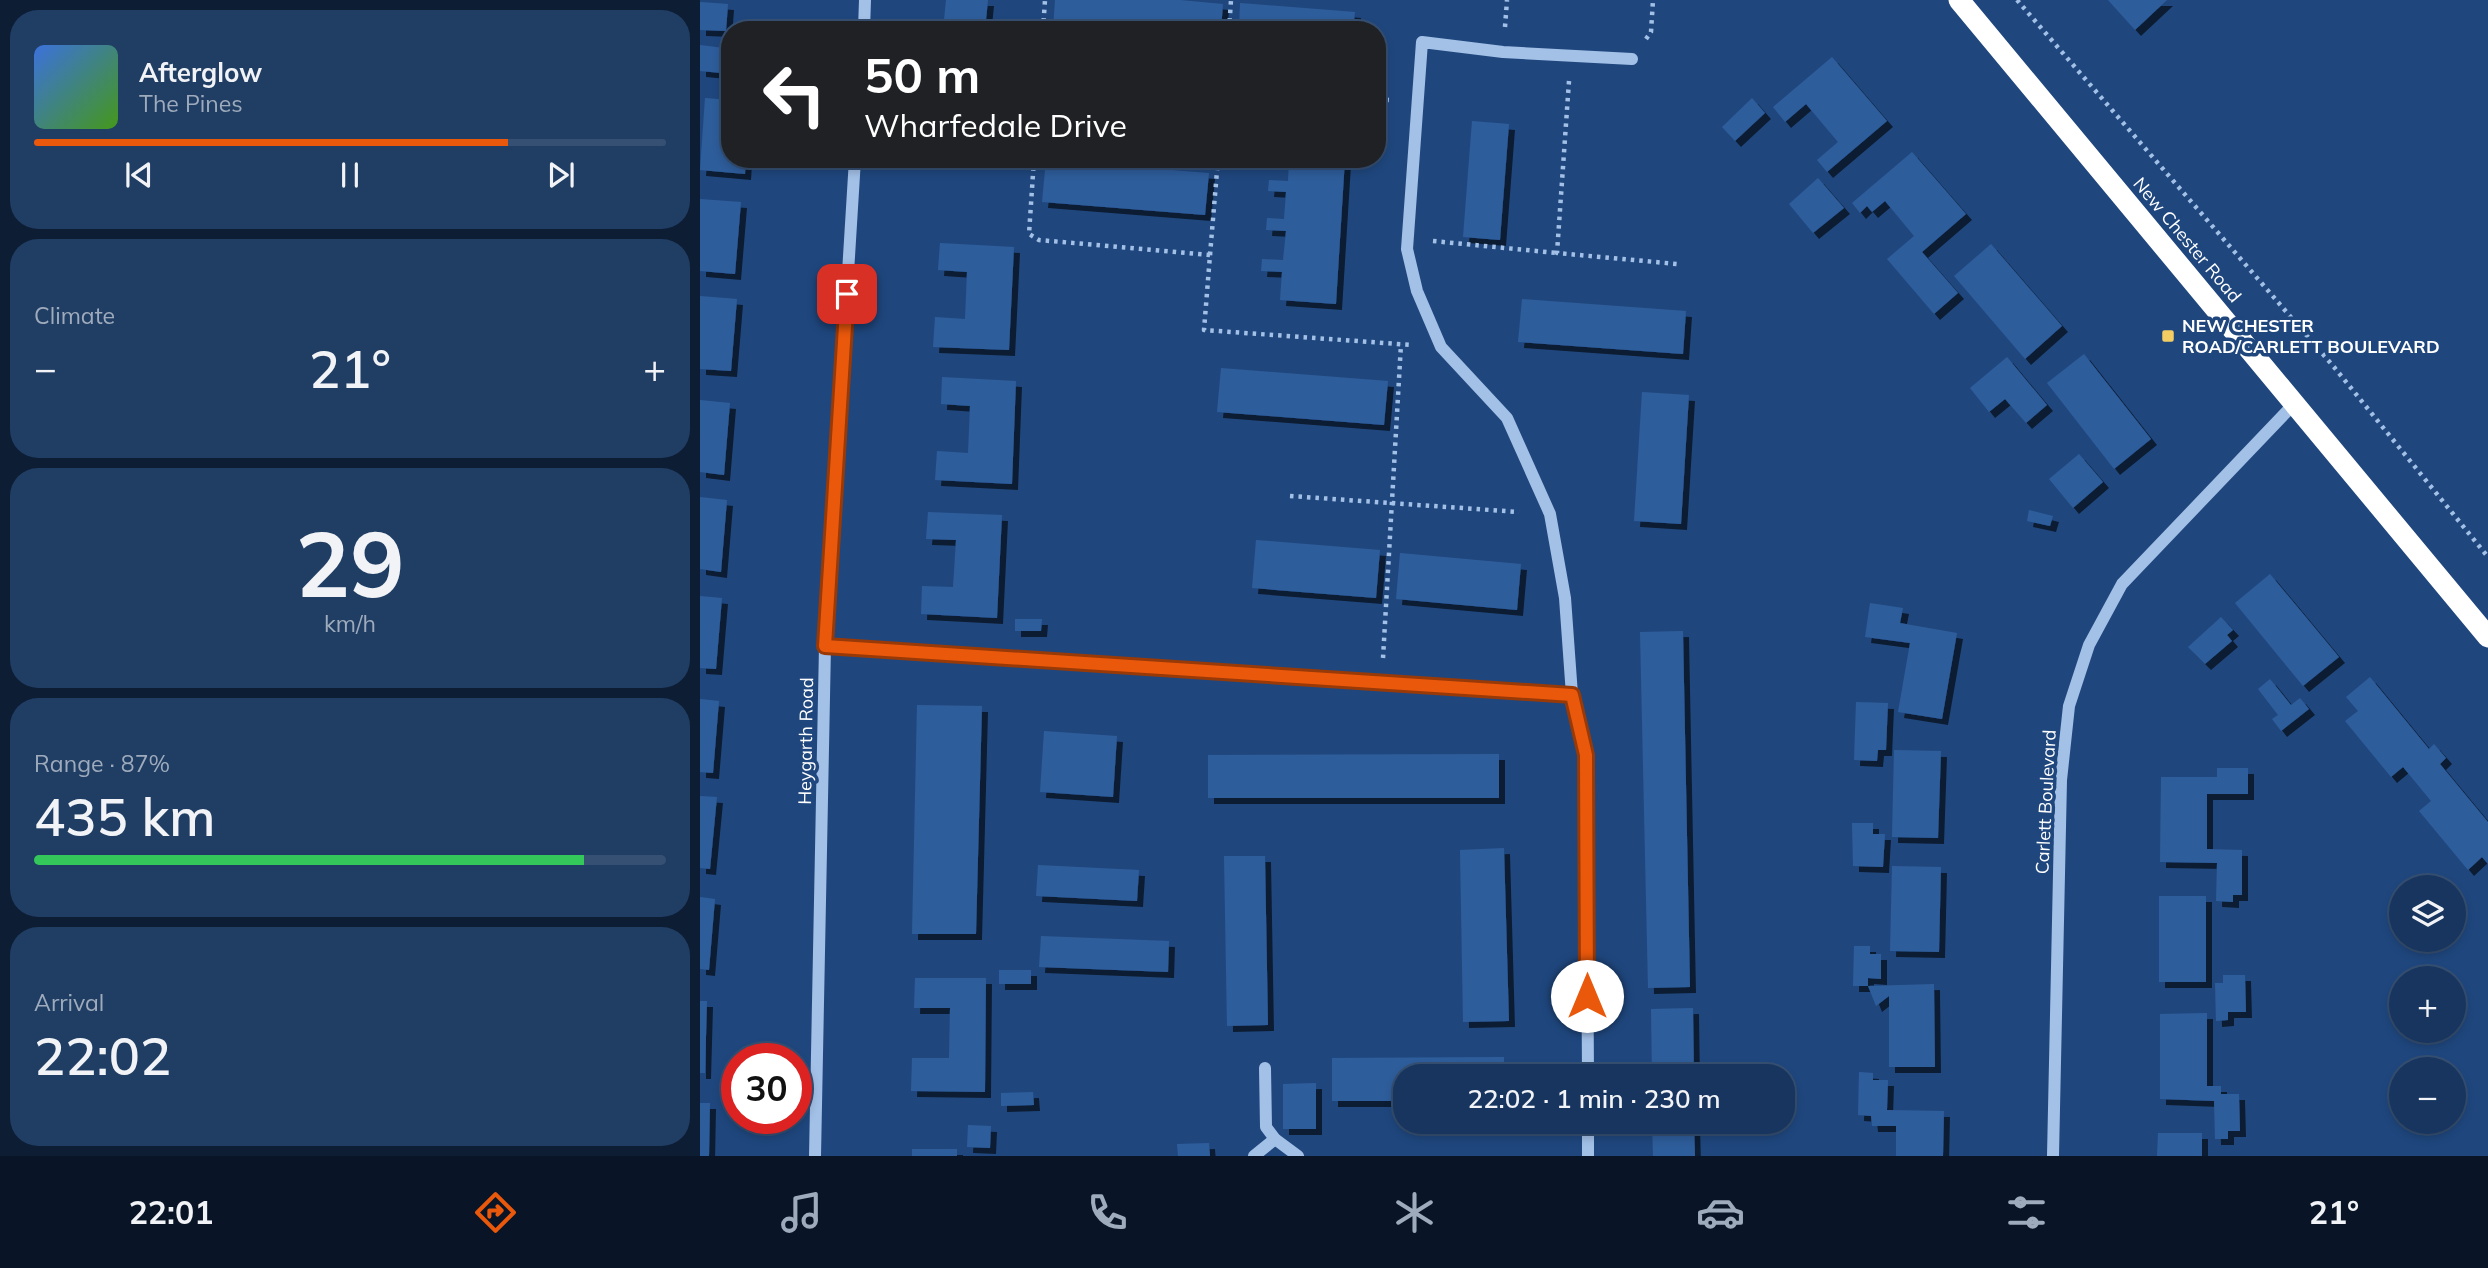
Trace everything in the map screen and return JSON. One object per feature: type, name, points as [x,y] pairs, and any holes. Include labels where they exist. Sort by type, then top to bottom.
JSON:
[{"type":"highway","name":"New Chester Road","points":[[1959,0],[2488,638]]},
{"type":"street","points":[[864,21],[865,0]]},
{"type":"street","points":[[1588,1064],[1586,755],[1572,695],[1565,598],[1550,514],[1507,418],[1441,347],[1417,292],[1408,239],[1422,42],[1632,59]]},
{"type":"street","name":"Heygarth Road","points":[[815,1156],[825,646],[855,168]]},
{"type":"street","name":"Carlett Boulevard","points":[[2053,1156],[2061,780],[2069,706],[2090,645],[2122,584],[2294,404]]},
{"type":"street","points":[[825,646],[1572,695]]},
{"type":"street","points":[[1265,1068],[1266,1127],[1275,1139],[1298,1156]]},
{"type":"street","points":[[1588,1134],[1588,1156]]},
{"type":"street","points":[[1254,1156],[1275,1139]]},
{"type":"path","points":[[1044,21],[1045,0]]},
{"type":"path","points":[[1230,21],[1231,0]]},
{"type":"path","points":[[1632,59],[1651,32],[1653,0]]},
{"type":"path","points":[[2017,0],[2334,367],[2488,557]]},
{"type":"path","points":[[1557,253],[1570,55]]},
{"type":"path","points":[[1034,168],[1030,234],[1039,240],[1210,255]]},
{"type":"path","points":[[1217,168],[1204,330],[1441,347]]},
{"type":"path","points":[[1408,239],[1677,264]]},
{"type":"path","points":[[1382,682],[1401,344]]},
{"type":"path","points":[[1290,496],[1550,514]]},
{"type":"building","points":[[946,0],[988,0],[986,21],[944,21]]},
{"type":"building","points":[[1055,0],[1180,0],[1223,4],[1222,21],[1054,21]]},
{"type":"building","points":[[2108,0],[2167,0],[2135,30]]},
{"type":"building","points":[[700,2],[728,4],[727,21],[721,21],[721,31],[700,30]]},
{"type":"building","points":[[1240,3],[1355,12],[1354,21],[1239,21]]},
{"type":"building","points":[[700,45],[721,48],[721,73],[700,71]]},
{"type":"building","points":[[1832,57],[1887,121],[1827,172],[1817,160],[1838,142],[1806,104],[1785,122],[1773,107]]},
{"type":"building","points":[[705,98],[721,99],[721,168],[745,168],[745,174],[700,170]]},
{"type":"building","points":[[1752,98],[1765,113],[1735,141],[1722,127]]},
{"type":"building","points":[[1472,121],[1509,124],[1500,240],[1463,237]]},
{"type":"building","points":[[1912,152],[1966,214],[1922,252],[1958,293],[1934,314],[1887,259],[1914,236],[1885,201],[1872,212],[1867,206],[1860,213],[1852,203]]},
{"type":"building","points":[[1045,168],[1146,168],[1209,173],[1205,215],[1042,202]]},
{"type":"building","points":[[1289,168],[1344,168],[1336,304],[1280,300],[1282,272],[1261,271],[1262,259],[1283,260],[1286,231],[1266,230],[1267,218],[1284,219],[1286,192],[1268,191],[1269,180],[1288,181]]},
{"type":"building","points":[[1818,178],[1844,208],[1813,233],[1789,204]]},
{"type":"building","points":[[700,199],[741,202],[735,274],[700,271]]},
{"type":"building","points":[[940,243],[1014,247],[1009,350],[933,347],[935,317],[965,319],[967,272],[938,270]]},
{"type":"building","points":[[1991,244],[2062,326],[2025,359],[1954,276]]},
{"type":"building","points":[[700,296],[737,299],[731,371],[700,369]]},
{"type":"building","points":[[1522,299],[1686,311],[1683,354],[1518,342]]},
{"type":"building","points":[[2084,354],[2151,439],[2114,469],[2047,383]]},
{"type":"building","points":[[2007,357],[2047,405],[2026,423],[2005,399],[1989,412],[1970,388]]},
{"type":"building","points":[[1221,368],[1388,381],[1384,425],[1217,412]]},
{"type":"building","points":[[942,377],[1016,381],[1012,484],[935,480],[937,451],[968,453],[970,406],[941,404]]},
{"type":"building","points":[[1642,392],[1689,395],[1681,524],[1634,521]]},
{"type":"building","points":[[700,400],[730,403],[724,475],[700,472]]},
{"type":"building","points":[[2079,454],[2103,482],[2073,508],[2049,479]]},
{"type":"building","points":[[700,497],[727,500],[721,572],[700,569]]},
{"type":"building","points":[[2029,510],[2053,516],[2050,526],[2027,521]]},
{"type":"building","points":[[928,512],[1002,515],[997,618],[921,614],[922,586],[953,587],[956,540],[926,539]]},
{"type":"building","points":[[1256,540],[1380,550],[1376,598],[1252,588]]},
{"type":"building","points":[[1400,553],[1521,564],[1517,610],[1396,599]]},
{"type":"building","points":[[2270,574],[2339,657],[2303,686],[2235,603]]},
{"type":"building","points":[[700,596],[722,598],[716,669],[700,668]]},
{"type":"building","points":[[1870,603],[1903,608],[1900,623],[1957,633],[1942,719],[1898,712],[1910,643],[1865,637]]},
{"type":"building","points":[[2221,617],[2233,630],[2227,635],[2232,641],[2205,664],[2188,647]]},
{"type":"building","points":[[1015,619],[1042,619],[1041,631],[1015,631]]},
{"type":"building","points":[[1683,631],[1690,987],[1648,988],[1640,632]]},
{"type":"building","points":[[2370,677],[2429,749],[2434,744],[2446,758],[2440,764],[2488,822],[2488,864],[2482,857],[2468,870],[2419,811],[2431,801],[2403,767],[2391,777],[2345,721],[2358,711],[2346,697]]},
{"type":"building","points":[[2270,679],[2291,705],[2300,698],[2309,709],[2281,731],[2272,719],[2278,715],[2258,689]]},
{"type":"building","points":[[700,699],[719,701],[713,773],[700,772]]},
{"type":"building","points":[[1856,702],[1888,703],[1886,750],[1878,750],[1877,761],[1854,760]]},
{"type":"building","points":[[917,705],[982,706],[976,934],[912,934]]},
{"type":"building","points":[[1044,731],[1117,736],[1113,797],[1040,792]]},
{"type":"building","points":[[1894,750],[1941,751],[1938,838],[1892,837]]},
{"type":"building","points":[[1499,754],[1499,798],[1208,798],[1208,755]]},
{"type":"building","points":[[2217,768],[2248,768],[2248,794],[2207,794],[2207,849],[2242,850],[2242,895],[2233,895],[2233,902],[2216,901],[2217,863],[2160,862],[2161,777],[2217,777]]},
{"type":"building","points":[[700,796],[717,797],[710,869],[700,868]]},
{"type":"building","points":[[1852,823],[1873,823],[1873,834],[1885,834],[1883,867],[1853,866]]},
{"type":"building","points":[[1504,848],[1509,1021],[1463,1022],[1460,850]]},
{"type":"building","points":[[1224,856],[1265,856],[1268,1025],[1227,1026]]},
{"type":"building","points":[[1038,865],[1139,870],[1137,901],[1036,896]]},
{"type":"building","points":[[1892,866],[1941,867],[1939,952],[1890,951]]},
{"type":"building","points":[[2159,896],[2206,896],[2206,982],[2159,982]]},
{"type":"building","points":[[700,897],[715,899],[709,970],[700,969]]},
{"type":"building","points":[[1041,936],[1169,941],[1168,972],[1039,967]]},
{"type":"building","points":[[1854,946],[1870,946],[1870,954],[1881,954],[1881,979],[1868,978],[1868,986],[1853,986]]},
{"type":"building","points":[[999,970],[1031,970],[1031,984],[999,984]]},
{"type":"building","points":[[2223,975],[2245,975],[2246,1012],[2228,1012],[2228,1020],[2216,1021],[2215,983],[2223,983]]},
{"type":"building","points":[[915,978],[986,978],[985,1092],[911,1091],[912,1058],[949,1058],[950,1008],[914,1008]]},
{"type":"building","points":[[1934,984],[1935,1067],[1889,1067],[1889,996],[1876,1006],[1868,986]]},
{"type":"building","points":[[700,1001],[707,1001],[705,1073],[700,1073]]},
{"type":"building","points":[[1693,1008],[1694,1064],[1652,1064],[1651,1009]]},
{"type":"building","points":[[2207,1013],[2207,1086],[2221,1086],[2221,1094],[2239,1094],[2240,1131],[2228,1131],[2228,1139],[2215,1139],[2214,1101],[2160,1099],[2160,1014]]},
{"type":"building","points":[[1504,1057],[1504,1064],[1393,1064],[1393,1101],[1332,1101],[1332,1058]]},
{"type":"building","points":[[1859,1072],[1873,1073],[1873,1080],[1888,1080],[1887,1110],[1944,1111],[1943,1156],[1896,1156],[1896,1126],[1872,1126],[1871,1116],[1858,1115]]},
{"type":"building","points":[[1316,1083],[1316,1129],[1283,1129],[1283,1084]]},
{"type":"building","points":[[1033,1092],[1034,1105],[1001,1106],[1001,1093]]},
{"type":"building","points":[[700,1103],[710,1103],[709,1156],[700,1156]]},
{"type":"building","points":[[968,1125],[991,1126],[990,1148],[967,1147]]},
{"type":"building","points":[[2158,1133],[2202,1133],[2202,1156],[2157,1156]]},
{"type":"building","points":[[1652,1134],[1694,1134],[1695,1156],[1653,1156]]},
{"type":"building","points":[[1209,1143],[1210,1156],[1178,1156],[1177,1144]]},
{"type":"building","points":[[912,1149],[957,1149],[957,1156],[912,1156]]},
{"type":"place","name":"NEW CHESTER ROAD/CARLETT BOULEVARD","points":[[2168,336]]},
{"type":"route","points":[[847,294],[825,646],[1572,695],[1586,755],[1587,996]]}]
